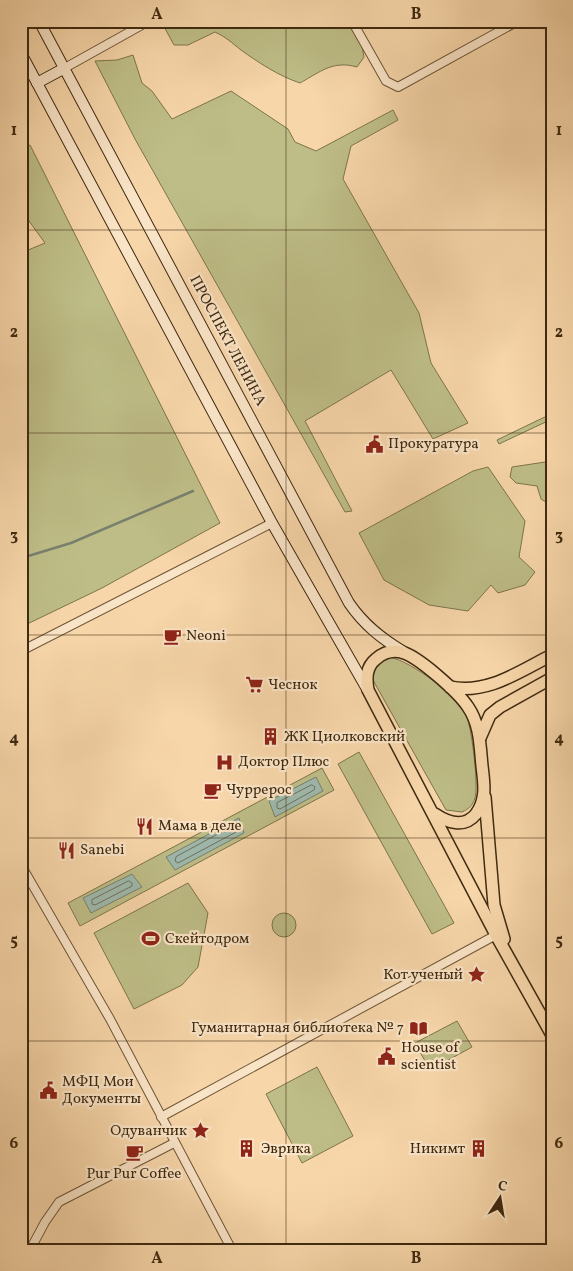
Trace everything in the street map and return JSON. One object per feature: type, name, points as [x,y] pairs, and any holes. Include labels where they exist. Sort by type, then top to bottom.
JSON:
[{"type":"main road","name":"ПРОСПЕКТ ЛЕНИНА","points":[[39,21],[349,603],[357,615],[378,635],[411,655]]},
{"type":"main road","points":[[21,53],[272,523],[368,690],[435,814],[496,935],[552,1035]]},
{"type":"main road","points":[[37,83],[64,68]]},
{"type":"main road","points":[[368,690],[368,668],[378,657],[392,651],[411,655],[468,707],[477,726],[494,905],[506,950]]},
{"type":"main road","points":[[448,687],[470,690],[502,680],[552,655]]},
{"type":"main road","points":[[479,740],[490,715],[552,678]]},
{"type":"main road","points":[[502,680],[511,701]]},
{"type":"main road","points":[[435,814],[447,822],[455,823],[470,819],[479,807],[484,792]]},
{"type":"street","points":[[64,68],[150,21]]},
{"type":"street","points":[[352,21],[386,82],[398,86],[518,21]]},
{"type":"street","points":[[21,651],[272,523]]},
{"type":"street","points":[[21,865],[110,1019],[160,1117],[232,1250]]},
{"type":"street","points":[[160,1117],[496,935]]},
{"type":"street","points":[[30,1250],[45,1222],[59,1202],[174,1143]]},
{"type":"shaded area","points":[[163,21],[344,21],[347,22],[361,41],[364,57],[357,67],[348,65],[334,66],[320,71],[300,83],[269,69],[215,32],[188,45],[174,45],[162,23]]},
{"type":"shaded area","points":[[133,55],[142,83],[152,91],[172,119],[231,91],[288,129],[295,142],[316,151],[393,110],[398,120],[351,146],[343,179],[419,313],[431,363],[468,423],[433,439],[391,370],[305,421],[352,511],[345,512],[135,139],[95,61],[117,60]]},
{"type":"shaded area","points":[[30,145],[220,523],[102,588],[21,627],[21,253],[45,243],[21,210],[21,149]]},
{"type":"shaded area","points":[[551,414],[552,419],[499,444],[497,440]]},
{"type":"shaded area","points":[[552,461],[552,506],[541,499],[537,486],[516,483],[510,477],[512,467]]},
{"type":"shaded area","points":[[488,467],[525,521],[519,557],[535,572],[525,585],[498,593],[491,585],[468,611],[429,605],[384,580],[359,533],[473,471]]},
{"type":"shaded area","points":[[387,657],[405,663],[427,676],[449,693],[463,707],[466,713],[474,751],[476,791],[470,806],[462,812],[446,810],[374,682],[374,671]]},
{"type":"shaded area","points":[[359,752],[454,923],[432,934],[338,764]]},
{"type":"shaded area","points":[[322,768],[334,790],[80,926],[68,903]]},
{"type":"shaded area","name":"Скейтодром","points":[[188,883],[208,913],[198,967],[182,985],[134,1009],[94,933]]},
{"type":"shaded area","points":[[284,913],[293,916],[296,925],[293,934],[284,937],[275,934],[272,925],[275,916]]},
{"type":"shaded area","points":[[457,1021],[472,1047],[430,1070],[415,1043]]},
{"type":"shaded area","points":[[317,1067],[353,1136],[302,1163],[266,1094]]},
{"type":"water","points":[[316,777],[323,791],[275,817],[269,801]]},
{"type":"water","points":[[239,818],[244,833],[175,870],[166,857]]},
{"type":"water","points":[[132,874],[142,887],[91,913],[83,898]]},
{"type":"waterway","points":[[21,556],[25,557],[71,543],[193,491]]},
{"type":"place","name":"Прокуратура","points":[[374,444]]},
{"type":"place","name":"Neoni","points":[[172,636]]},
{"type":"place","name":"Чеснок","points":[[254,685]]},
{"type":"place","name":"ЖК Циолковский","points":[[270,737]]},
{"type":"place","name":"Доктор Плюс","points":[[224,762]]},
{"type":"place","name":"Чуррерос","points":[[212,790]]},
{"type":"place","name":"Мама в деле","points":[[144,826]]},
{"type":"place","name":"Sanebi","points":[[66,850]]},
{"type":"place","name":"Скейтодром","points":[[151,939]]},
{"type":"place","name":"Кот ученый","points":[[477,975]]},
{"type":"place","name":"Гуманитарная библиотека № 7","points":[[418,1028]]},
{"type":"place","name":"House of scientist","points":[[387,1057]]},
{"type":"place","name":"МФЦ Мои Документы","points":[[48,1091]]},
{"type":"place","name":"Одуванчик","points":[[201,1131]]},
{"type":"place","name":"Эврика","points":[[247,1149]]},
{"type":"place","name":"Никимт","points":[[479,1149]]},
{"type":"place","name":"Pur Pur Coffee","points":[[134,1153]]}]
